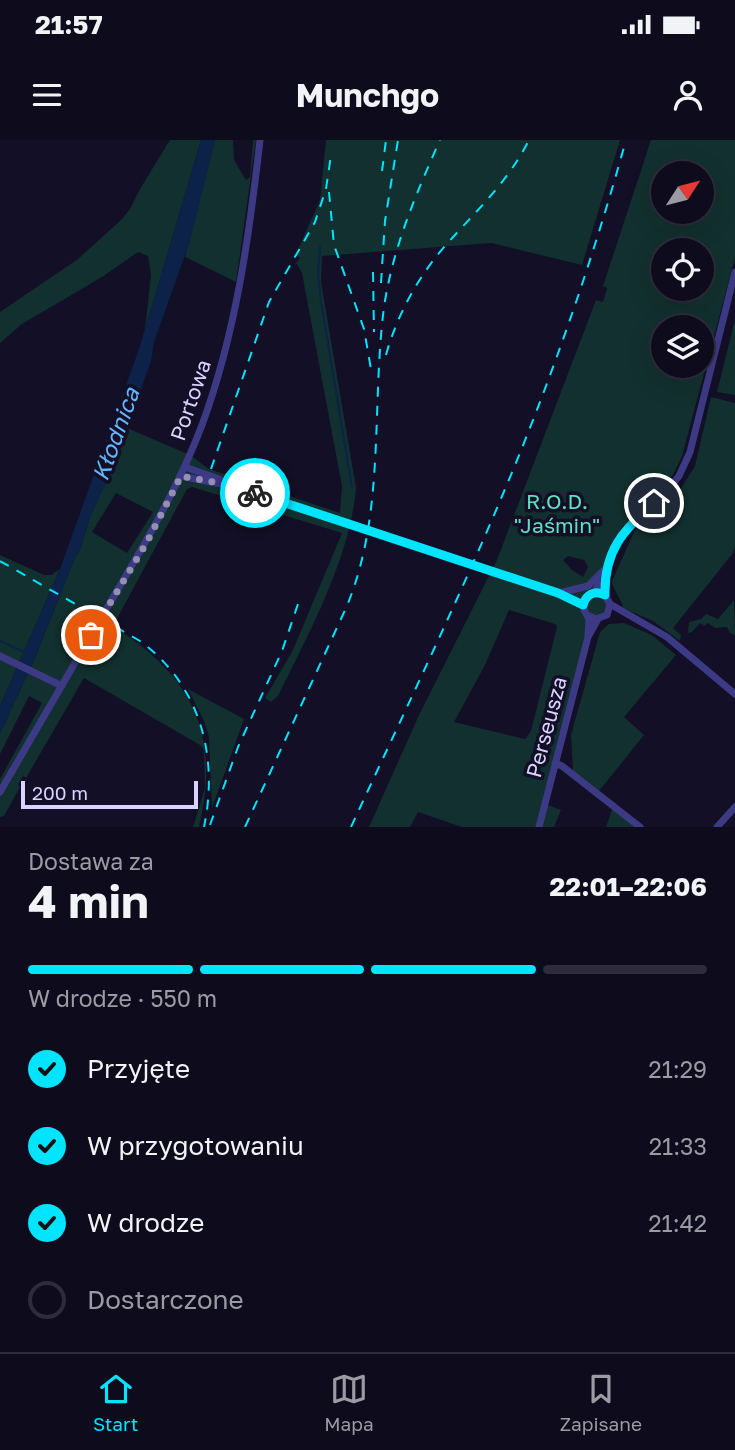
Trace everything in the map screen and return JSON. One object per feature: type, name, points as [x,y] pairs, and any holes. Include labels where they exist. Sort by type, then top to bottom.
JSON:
[{"type":"street","name":"Portowa","points":[[0,792],[147,542],[190,455],[215,388],[233,318],[246,253],[260,140]]},
{"type":"street","points":[[583,605],[607,568],[615,546],[625,530],[670,487],[685,464],[735,272]]},
{"type":"street","points":[[190,455],[202,473]]},
{"type":"street","points":[[185,467],[234,486],[567,596],[583,605],[587,615],[598,619],[607,615],[632,617]]},
{"type":"street","points":[[181,476],[234,486]]},
{"type":"street","points":[[558,593],[588,586],[607,568]]},
{"type":"street","points":[[607,568],[605,595],[610,604],[667,637],[735,694]]},
{"type":"street","points":[[567,596],[605,595]]},
{"type":"street","points":[[607,615],[610,604]]},
{"type":"street","name":"Perseusza","points":[[587,615],[588,637]]},
{"type":"street","name":"Perseusza","points":[[539,827],[588,637],[598,619]]},
{"type":"street","points":[[0,656],[62,686]]},
{"type":"street","points":[[555,763],[640,827]]},
{"type":"street","points":[[718,827],[735,807]]},
{"type":"green space","points":[[170,140],[201,140],[145,330],[151,275],[148,256],[138,252],[102,277],[22,324],[0,343],[0,312],[78,259],[121,220]]},
{"type":"green space","points":[[215,140],[233,140],[234,160],[246,180],[250,177],[253,140],[256,140],[236,282],[185,257]]},
{"type":"green space","points":[[326,140],[620,140],[582,265],[491,243],[322,256],[321,282],[356,488],[346,541],[337,568],[315,621],[278,696],[271,702],[265,698],[293,650],[342,533],[192,487],[187,489],[113,626],[141,645],[163,666],[181,687],[194,711],[203,736],[206,764],[205,794],[199,827],[193,827],[205,788],[204,750],[200,745],[84,678],[26,778],[23,776],[4,816],[0,817],[0,779],[42,703],[29,696],[0,754],[0,733],[80,550],[89,520],[127,428],[190,455],[209,469],[340,513],[342,486],[302,273],[296,263],[300,258],[296,254],[320,200]],"holes":[[[116,493],[153,512],[127,553],[92,532]]]},
{"type":"green space","name":"R.O.D. \"Jaśmin\"","points":[[651,140],[735,140],[735,258],[714,336],[714,315],[651,315],[651,378],[703,378],[682,456],[673,475],[655,496],[658,500],[630,524],[607,571],[604,592],[610,601],[588,637],[545,804],[561,810],[554,827],[462,827],[418,812],[410,827],[369,827],[419,715],[497,560],[596,300],[603,302],[607,288],[603,286]],"holes":[[[568,556],[584,560],[588,567],[583,577],[563,560]],[[509,610],[555,624],[557,627],[531,731],[525,739],[454,722],[485,665]]]},
{"type":"green space","points":[[735,319],[735,395],[717,392]]},
{"type":"green space","points":[[711,397],[735,403],[735,545],[733,553],[673,628],[681,635],[680,641],[653,621],[623,608],[612,581],[635,530],[678,493],[695,466]]},
{"type":"green space","points":[[0,555],[44,575],[51,575],[60,569],[0,706]]},
{"type":"green space","points":[[734,600],[735,635],[730,633],[727,627],[715,628],[708,623],[704,626],[700,623],[688,633],[689,622],[701,619],[706,614],[718,619]]},
{"type":"green space","points":[[624,623],[652,635],[676,655],[624,717],[644,735],[599,791],[573,771],[571,735],[600,632],[609,624]]},
{"type":"green space","points":[[188,689],[244,719],[212,808],[209,737]]},
{"type":"green space","points":[[613,807],[640,827],[606,827]]},
{"type":"water","name":"Kłodnica","points":[[201,140],[215,140],[190,241],[154,342],[151,361],[112,470],[89,520],[80,550],[0,733],[0,706],[60,569],[139,349]]},
{"type":"waterway","points":[[320,247],[318,273],[321,301],[352,488]]},
{"type":"waterway","points":[[0,641],[24,652]]},
{"type":"railway","points":[[382,171],[386,140]]},
{"type":"railway","points":[[381,283],[385,221],[398,140]]},
{"type":"railway","points":[[245,827],[346,608],[359,572],[372,498],[380,345],[388,285],[406,221],[440,140]]},
{"type":"railway","points":[[386,355],[402,311],[426,270],[501,183],[529,140]]},
{"type":"railway","points":[[351,827],[513,470],[574,307],[626,140]]},
{"type":"railway","points":[[211,469],[269,302],[315,222],[326,189],[331,155]]},
{"type":"railway","points":[[329,192],[334,245],[364,329],[372,375]]},
{"type":"railway","points":[[373,272],[374,332]]},
{"type":"railway","points":[[0,561],[140,641],[161,659],[177,679],[191,700],[206,749],[209,774],[204,827]]},
{"type":"railway","points":[[210,825],[238,747],[282,651],[300,598]]},
{"type":"way so far","points":[[91,635],[154,530],[181,476],[234,486],[255,493]]},
{"type":"route","points":[[255,493],[567,596],[583,605],[591,594],[598,592],[605,595],[612,552],[630,524],[654,503]]}]
